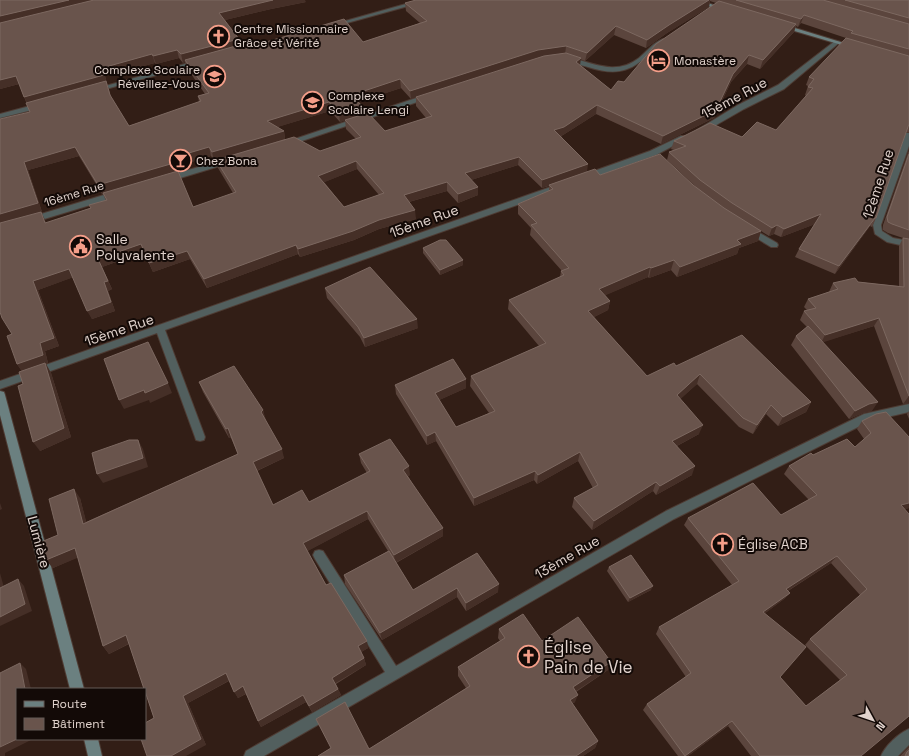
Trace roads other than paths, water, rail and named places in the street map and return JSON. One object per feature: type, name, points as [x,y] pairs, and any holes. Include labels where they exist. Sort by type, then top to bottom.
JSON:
[{"type":"street","points":[[328,27],[427,0]]},
{"type":"street","points":[[692,0],[711,9],[730,11]]},
{"type":"street","points":[[776,24],[858,48]]},
{"type":"street","points":[[560,58],[577,61],[601,70],[615,71],[636,63],[655,46],[668,38]]},
{"type":"street","name":"15ème Rue","points":[[0,385],[577,180],[656,155],[741,107],[781,87],[837,42]]},
{"type":"street","points":[[91,91],[206,60]]},
{"type":"street","points":[[280,145],[437,94]]},
{"type":"street","points":[[0,116],[46,104]]},
{"type":"street","name":"12ème Rue","points":[[909,135],[876,225],[878,232],[890,240],[909,244]]},
{"type":"street","points":[[159,181],[235,159]]},
{"type":"street","name":"16ème Rue","points":[[23,222],[121,193]]},
{"type":"street","points":[[738,222],[774,245]]},
{"type":"street","points":[[160,329],[200,437]]},
{"type":"street","name":"Lumière","points":[[0,396],[77,688]]},
{"type":"street","name":"13ème Rue","points":[[251,756],[670,515],[868,417],[909,408]]},
{"type":"street","points":[[319,555],[394,674]]},
{"type":"street","points":[[888,756],[909,736]]},
{"type":"street","points":[[91,740],[95,756]]},
{"type":"place","name":"Centre Missionnaire Grâce et Vérité","points":[[218,36]]},
{"type":"place","name":"Monastère","points":[[659,61]]},
{"type":"place","name":"Complexe Scolaire Réveillez-Vous","points":[[215,77]]},
{"type":"place","name":"Complexe Scolaire Lengi","points":[[312,103]]},
{"type":"place","name":"Chez Bona","points":[[180,161]]},
{"type":"place","name":"Salle Polyvalente","points":[[81,247]]},
{"type":"place","name":"Église ACB","points":[[722,544]]},
{"type":"place","name":"Église Pain de Vie","points":[[528,657]]}]
